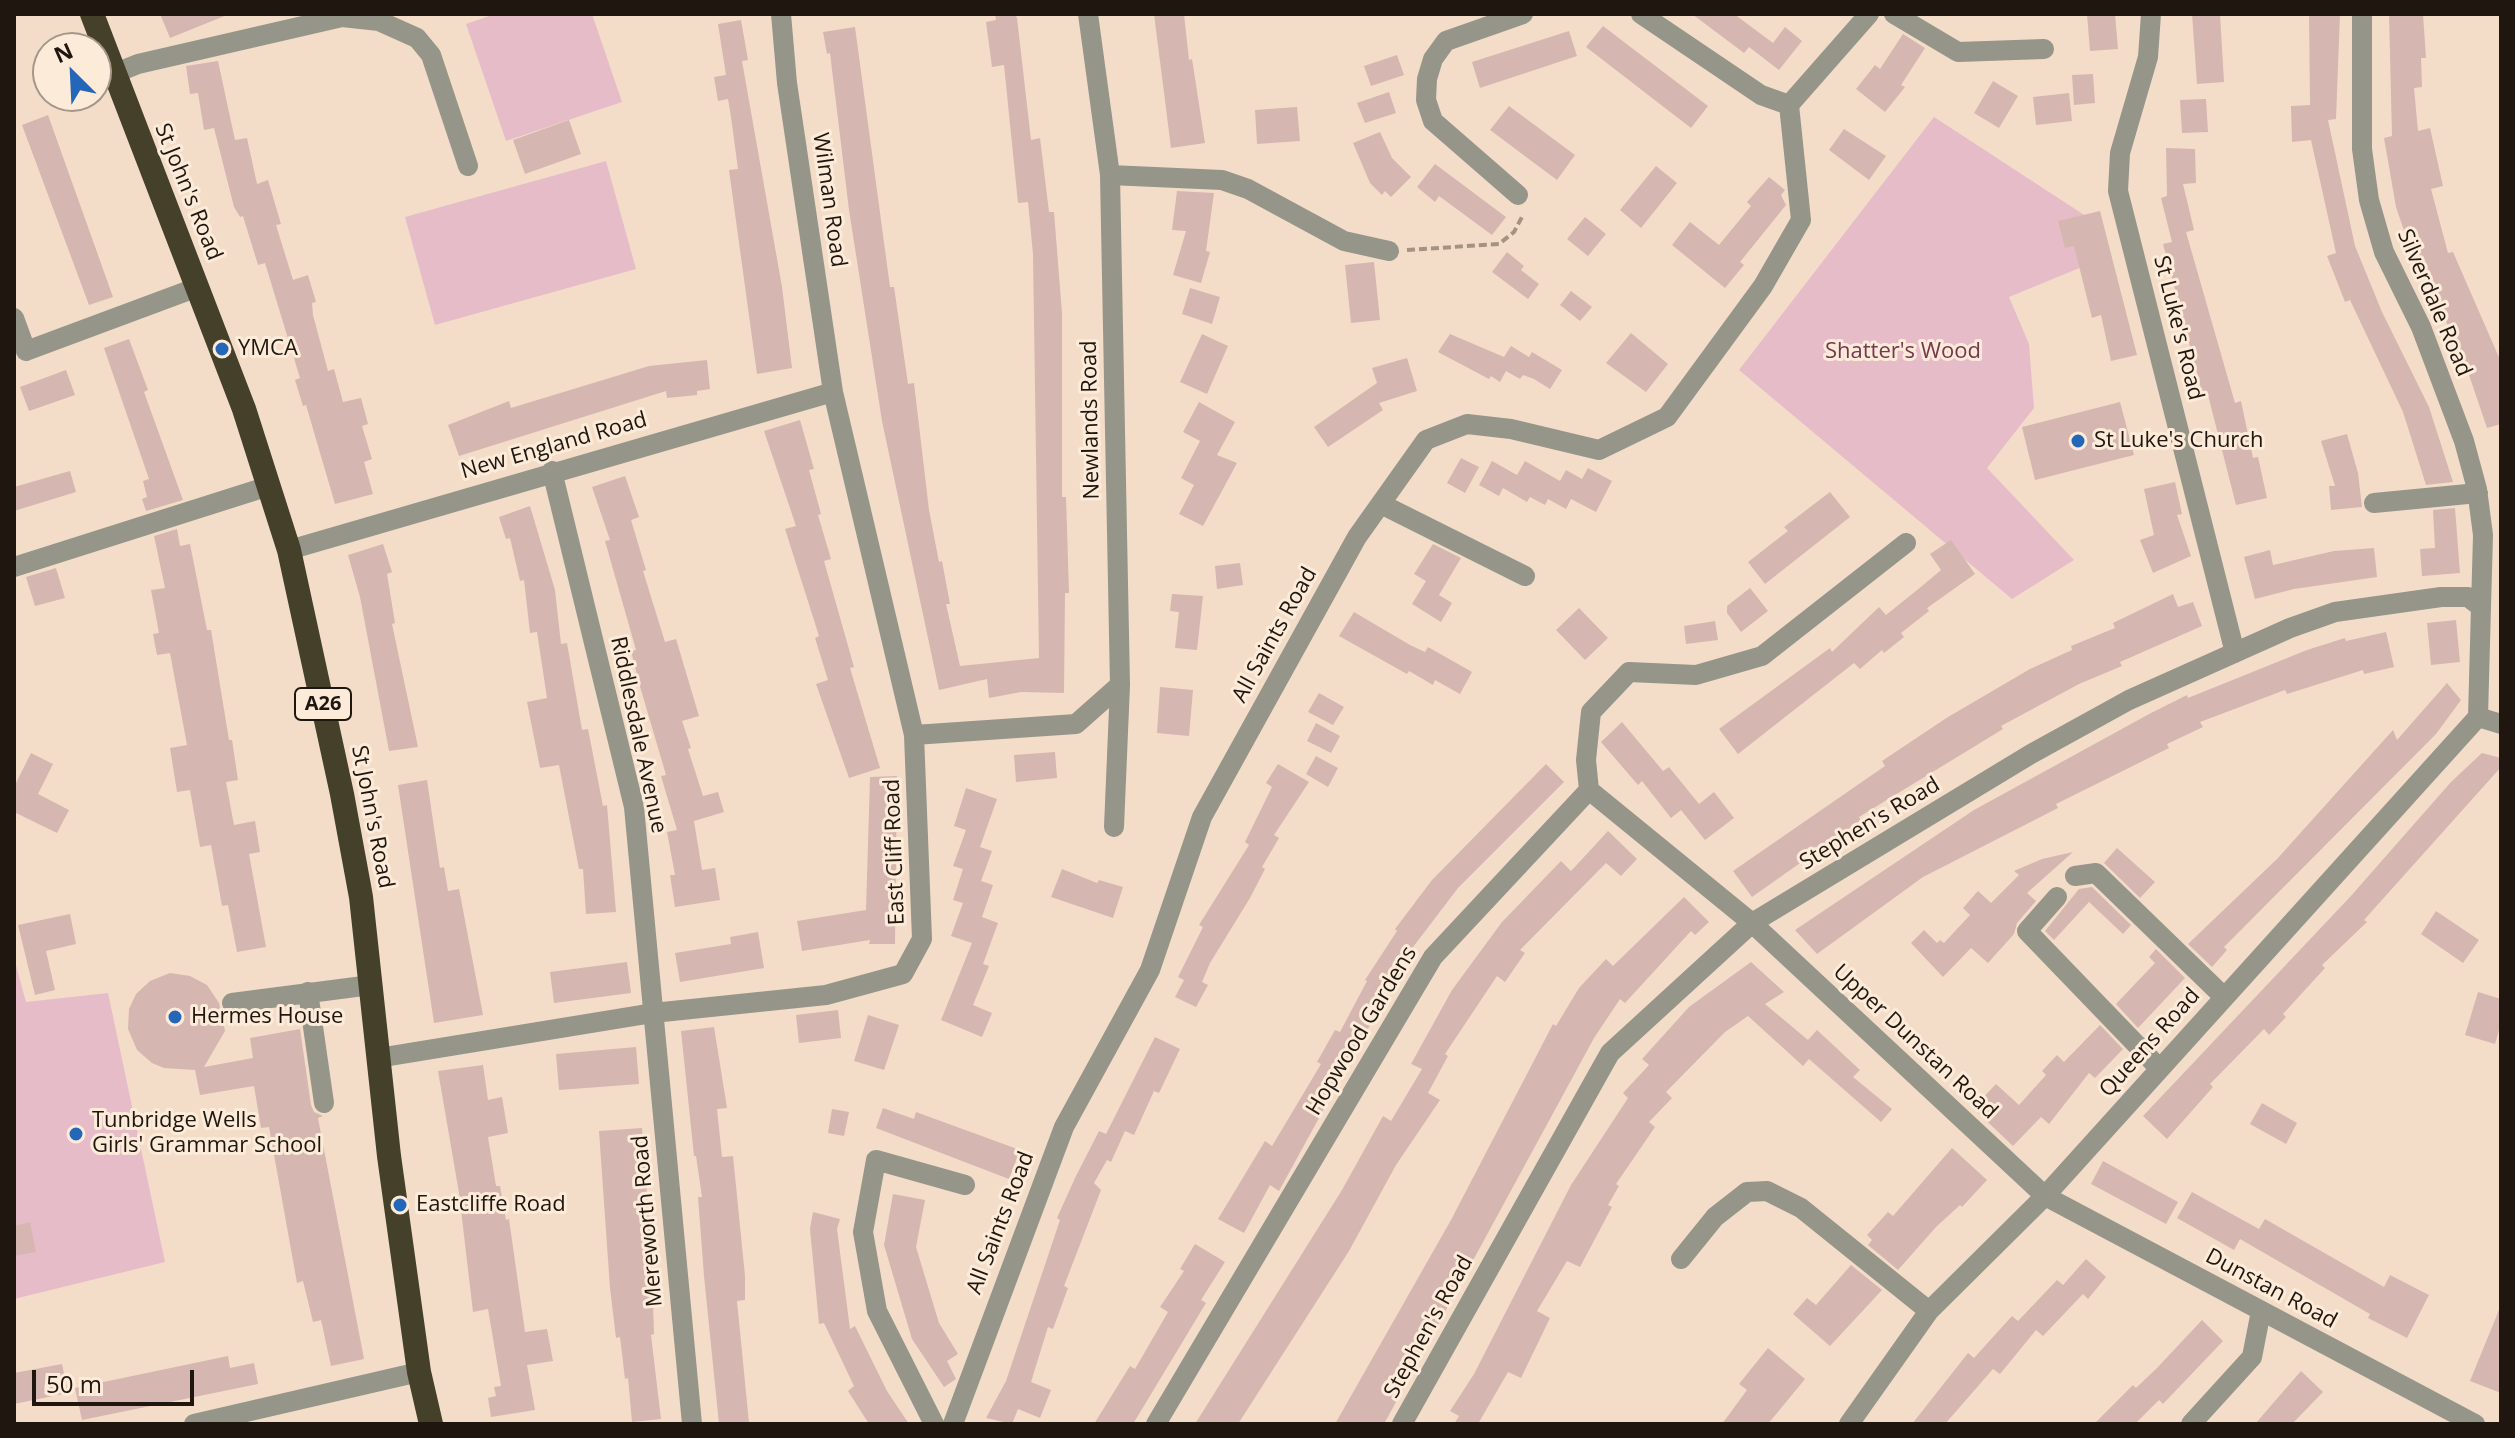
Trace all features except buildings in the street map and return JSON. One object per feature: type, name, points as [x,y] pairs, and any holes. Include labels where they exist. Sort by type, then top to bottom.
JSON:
[{"type":"highway","name":"St John's Road","points":[[92,14],[198,287],[289,550],[361,897],[378,1058],[419,1372],[431,1424]]},
{"type":"street","name":"Wilman Road","points":[[781,14],[789,97],[833,392]]},
{"type":"street","name":"Newlands Road","points":[[1088,14],[1110,175],[1120,685],[1114,827]]},
{"type":"street","points":[[1518,195],[1433,121],[1426,100],[1427,79],[1433,59],[1446,41],[1523,14]]},
{"type":"street","points":[[1641,14],[1761,95],[1789,105],[1869,14]]},
{"type":"street","points":[[1894,14],[1958,52],[2044,49]]},
{"type":"street","name":"St Luke's Road","points":[[2151,14],[2148,57],[2120,153],[2118,191],[2235,653]]},
{"type":"street","name":"Silverdale Road","points":[[2362,14],[2362,149],[2369,200],[2384,252],[2421,327],[2464,441],[2478,493],[2483,535],[2481,607]]},
{"type":"street","points":[[113,74],[138,64],[342,17],[379,21],[417,38],[431,55],[468,166]]},
{"type":"street","name":"All Saints Road","points":[[953,1424],[1064,1127],[1150,970],[1202,817],[1357,537],[1426,440],[1467,424],[1511,429],[1599,450],[1667,417],[1763,286],[1801,220],[1789,105]]},
{"type":"street","points":[[1110,175],[1222,180],[1248,189],[1344,241],[1389,251]]},
{"type":"street","points":[[14,318],[26,351],[198,287]]},
{"type":"street","name":"New England Road","points":[[289,550],[552,471],[833,392]]},
{"type":"street","name":"East Cliff Road","points":[[378,1058],[653,1013],[826,995],[903,974],[922,939],[914,735],[833,392]]},
{"type":"street","name":"Riddlesdale Avenue","points":[[552,471],[634,807],[653,1013]]},
{"type":"street","points":[[14,567],[269,486]]},
{"type":"street","points":[[2374,503],[2478,493]]},
{"type":"street","points":[[1381,504],[1525,576]]},
{"type":"street","points":[[1752,923],[1589,790],[1586,760],[1591,712],[1629,672],[1696,675],[1762,656],[1906,543]]},
{"type":"street","name":"Stephen's Road","points":[[1402,1424],[1610,1053],[1752,923],[2031,754],[2129,700],[2235,653],[2335,612],[2441,597],[2468,597],[2481,607]]},
{"type":"street","points":[[2481,607],[2478,717],[2501,724]]},
{"type":"street","points":[[914,735],[1076,724],[1120,685]]},
{"type":"street","name":"Queens Road","points":[[1849,1424],[1929,1311],[2045,1196],[2478,717]]},
{"type":"street","name":"Hopwood Gardens","points":[[1156,1424],[1433,957],[1589,790]]},
{"type":"street","points":[[2075,876],[2096,873],[2224,997]]},
{"type":"street","points":[[2057,897],[2027,931],[2160,1069]]},
{"type":"street","name":"Upper Dunstan Road","points":[[1752,923],[2045,1196]]},
{"type":"street","points":[[232,1003],[371,985]]},
{"type":"street","points":[[308,992],[324,1103]]},
{"type":"street","name":"Mereworth Road","points":[[653,1013],[692,1424]]},
{"type":"street","points":[[934,1424],[877,1311],[863,1232],[876,1160],[965,1185]]},
{"type":"street","points":[[1681,1259],[1715,1217],[1747,1192],[1767,1191],[1801,1208],[1929,1311]]},
{"type":"street","name":"Dunstan Road","points":[[2045,1196],[2473,1424]]},
{"type":"street","points":[[2191,1424],[2252,1357],[2261,1311]]},
{"type":"street","points":[[194,1424],[419,1372]]},
{"type":"path","points":[[1389,251],[1499,244],[1514,232],[1526,211],[1518,195]]},
{"type":"green space","points":[[495,14],[592,14],[622,102],[506,141],[466,24]]},
{"type":"green space","name":"Shatter's Wood","points":[[1934,117],[2095,222],[2094,262],[2009,297],[2029,344],[2034,408],[1987,468],[2074,560],[2012,599],[1739,370]]},
{"type":"green space","points":[[606,161],[636,269],[435,325],[405,217]]},
{"type":"green space","name":"Tunbridge Wells Girls' Grammar School","points":[[14,958],[26,1002],[108,993],[165,1262],[14,1299]]},
{"type":"place","name":"YMCA","points":[[222,349]]},
{"type":"place","name":"St Luke's Church","points":[[2078,441]]},
{"type":"place","name":"Hermes House","points":[[175,1017]]},
{"type":"place","name":"Tunbridge Wells Girls' Grammar School","points":[[76,1134]]},
{"type":"place","name":"Eastcliffe Road","points":[[400,1205]]}]
